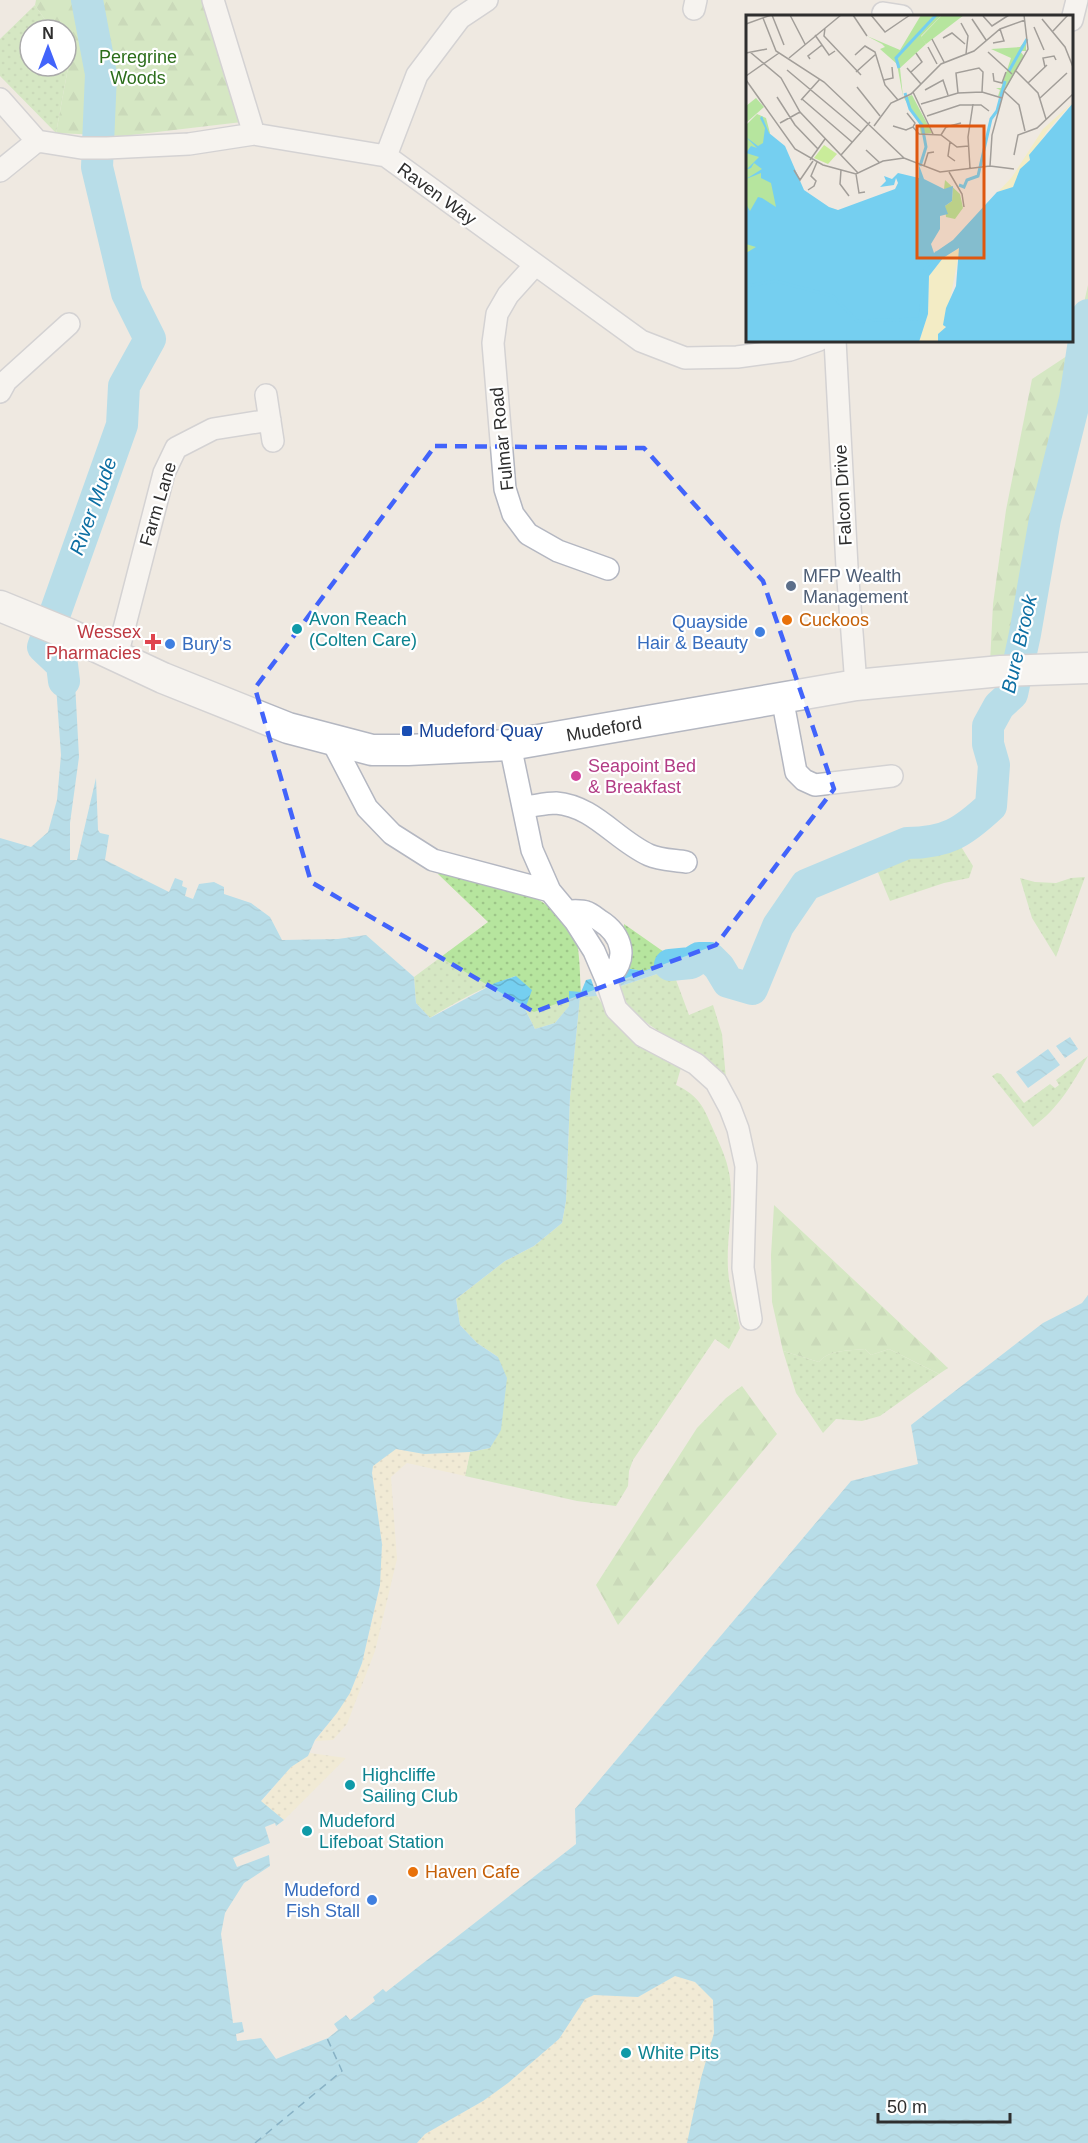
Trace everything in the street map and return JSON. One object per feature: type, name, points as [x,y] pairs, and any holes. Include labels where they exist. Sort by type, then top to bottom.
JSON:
[{"type":"street","points":[[213,0],[254,134]]},
{"type":"street","points":[[386,156],[417,75],[460,18],[487,0]]},
{"type":"street","points":[[1073,15],[1077,0]]},
{"type":"street","points":[[0,99],[37,141],[0,171]]},
{"type":"street","name":"Raven Way","points":[[37,141],[96,148],[189,144],[254,134],[386,156],[641,341],[685,358],[747,356],[790,350],[813,342]]},
{"type":"street","name":"Fulmar Road","points":[[535,265],[508,295],[497,314],[493,344],[505,489],[513,514],[528,534],[558,551],[608,569]]},
{"type":"street","points":[[0,392],[6,381],[69,324]]},
{"type":"street","name":"Falcon Drive","points":[[835,342],[847,567],[856,684]]},
{"type":"street","name":"Farm Lane","points":[[117,656],[164,473],[176,448],[213,429],[271,431],[266,395]]},
{"type":"street","name":"Mudeford","points":[[0,606],[71,635],[163,678],[288,728],[372,750],[510,745],[856,684],[1015,670],[1088,668]]},
{"type":"street","points":[[782,698],[796,772],[804,780],[815,785],[892,776]]},
{"type":"street","points":[[331,739],[367,808],[393,834],[433,860],[550,891]]},
{"type":"street","points":[[510,745],[532,850],[550,891],[567,911],[594,951],[615,1009],[643,1036],[696,1064],[716,1082],[730,1108],[738,1129],[746,1166],[743,1268],[751,1319]]},
{"type":"street","points":[[524,807],[554,803],[573,806],[592,815],[632,846],[652,856],[686,862]]},
{"type":"highlighted area","points":[[435,446],[644,448],[763,581],[834,789],[716,945],[534,1012],[311,882],[255,688]]},
{"type":"green space","name":"Peregrine Woods","points":[[36,0],[205,0],[242,122],[123,136],[56,133],[66,78],[78,78],[78,18],[44,18],[35,5]]},
{"type":"green space","points":[[35,5],[44,18],[22,18]]},
{"type":"green space","points":[[18,22],[18,78],[66,78],[56,133],[0,76],[0,39]]},
{"type":"green space","points":[[1088,285],[1088,364],[1075,364],[1045,519],[1014,657],[990,663],[993,604],[1006,510],[1032,379],[1073,352]]},
{"type":"green space","points":[[957,840],[973,866],[969,878],[944,883],[890,901],[877,870]]},
{"type":"green space","points":[[442,870],[519,890],[553,910],[566,924],[577,945],[581,992],[555,1023],[535,1029],[525,1009],[516,976],[472,994],[430,1018],[416,1003],[414,977],[488,922],[438,874]]},
{"type":"green space","points":[[1085,877],[1056,957],[1032,918],[1020,878],[1035,882],[1056,883],[1071,878]]},
{"type":"green space","points":[[624,924],[664,952],[669,962],[644,971],[625,968]]},
{"type":"green space","points":[[672,969],[689,1015],[713,1005],[722,1034],[726,1079],[647,1023],[630,1007],[618,987]]},
{"type":"green space","points":[[580,996],[597,996],[613,1021],[640,1041],[682,1064],[676,1085],[690,1093],[706,1114],[725,1158],[731,1192],[728,1269],[740,1328],[729,1349],[715,1339],[633,1460],[629,1471],[628,1486],[616,1506],[577,1501],[465,1476],[470,1452],[490,1448],[498,1357],[477,1343],[460,1325],[456,1299],[505,1261],[534,1246],[562,1223],[566,1201],[570,1097]]},
{"type":"green space","points":[[1088,1056],[1058,1103],[1033,1127],[992,1076],[997,1073],[1001,1074],[1024,1103],[1050,1084],[1055,1088],[1059,1085],[1056,1080]]},
{"type":"green space","points":[[774,1205],[948,1368],[939,1374],[889,1349],[871,1355],[865,1349],[840,1351],[828,1355],[819,1362],[783,1351],[772,1302],[771,1255]]},
{"type":"green space","points":[[865,1349],[871,1355],[889,1349],[939,1374],[880,1416],[862,1421],[836,1419],[823,1433],[796,1393],[783,1351],[819,1362],[834,1353]]},
{"type":"green space","points":[[742,1386],[777,1434],[618,1625],[596,1585],[697,1428],[726,1398]]},
{"type":"sand","points":[[395,1449],[424,1454],[470,1452],[465,1476],[407,1463],[391,1477],[397,1559],[375,1651],[347,1724],[333,1740],[315,1741],[337,1713],[352,1688],[362,1663],[379,1591],[382,1544],[373,1466]]},
{"type":"sand","points":[[310,1753],[346,1758],[284,1820],[261,1802],[291,1767]]},
{"type":"sand","name":"White Pits","points":[[675,1976],[695,1982],[713,1999],[714,2033],[691,2143],[417,2143],[425,2134],[483,2101],[508,2083],[559,2039],[585,1999],[594,1995],[638,1997]]},
{"type":"water","points":[[32,640],[51,647],[74,664],[79,757],[70,823],[70,860],[77,860],[96,778],[98,830],[100,833],[109,835],[105,860],[169,892],[175,878],[183,881],[182,886],[187,888],[185,896],[193,899],[199,884],[214,882],[224,887],[224,894],[251,903],[270,917],[282,940],[338,939],[366,935],[414,977],[416,1003],[430,1018],[495,983],[516,976],[532,990],[525,1009],[535,1029],[555,1023],[569,1006],[569,991],[581,992],[586,980],[591,979],[597,996],[580,997],[570,1097],[566,1201],[562,1223],[534,1246],[505,1261],[456,1299],[460,1325],[477,1343],[498,1357],[507,1378],[501,1430],[490,1448],[470,1452],[424,1454],[396,1449],[373,1466],[382,1544],[380,1585],[362,1663],[350,1693],[315,1740],[308,1756],[291,1767],[261,1801],[284,1820],[276,1826],[275,1823],[265,1827],[270,1843],[233,1858],[237,1867],[269,1855],[270,1866],[244,1883],[225,1913],[221,1934],[233,2023],[242,2022],[244,2032],[236,2034],[237,2041],[261,2038],[276,2059],[328,2038],[338,2030],[334,2024],[346,2015],[350,2020],[375,2001],[373,1997],[383,1989],[386,1992],[576,1844],[575,1809],[851,1481],[918,1464],[911,1425],[1043,1323],[1082,1303],[1088,1295],[1088,2143],[687,2143],[701,2078],[714,2033],[713,2000],[695,1982],[675,1976],[638,1997],[594,1995],[585,1999],[559,2039],[508,2083],[483,2101],[425,2134],[417,2143],[0,2143],[0,838],[31,847],[48,832],[57,800],[61,755],[55,672]]},
{"type":"water","points":[[669,962],[672,969],[618,987],[617,978],[625,968],[644,971]]},
{"type":"water","points":[[1070,1037],[1078,1049],[1065,1058],[1056,1046]]},
{"type":"water","points":[[1048,1049],[1060,1065],[1028,1088],[1016,1072]]},
{"type":"waterway","name":"River Mude","points":[[64,681],[62,665],[43,647],[122,425],[124,386],[150,339],[127,293],[97,167],[101,74],[87,0]]},
{"type":"waterway","name":"Bure Brook","points":[[670,965],[691,963],[699,958],[710,958],[728,982],[752,989],[778,926],[806,885],[907,843],[933,841],[954,834],[972,823],[991,806],[994,765],[988,744],[988,726],[999,706],[1012,694],[1045,519],[1075,399],[1088,315]]},
{"type":"ferry route","points":[[255,2143],[342,2071],[327,2038]]},
{"type":"place","name":"MFP Wealth Management","points":[[791,586]]},
{"type":"place","name":"Cuckoos","points":[[787,620]]},
{"type":"place","name":"Avon Reach (Colten Care)","points":[[297,629]]},
{"type":"place","name":"Quayside Hair & Beauty","points":[[760,632]]},
{"type":"place","name":"Wessex Pharmacies","points":[[153,642]]},
{"type":"place","name":"Bury's","points":[[170,644]]},
{"type":"place","name":"Mudeford Quay","points":[[407,731]]},
{"type":"place","name":"Seapoint Bed & Breakfast","points":[[576,776]]},
{"type":"place","name":"Highcliffe Sailing Club","points":[[350,1785]]},
{"type":"place","name":"Mudeford Lifeboat Station","points":[[307,1831]]},
{"type":"place","name":"Haven Cafe","points":[[413,1872]]},
{"type":"place","name":"Mudeford Fish Stall","points":[[372,1900]]},
{"type":"place","name":"White Pits","points":[[626,2053]]}]
